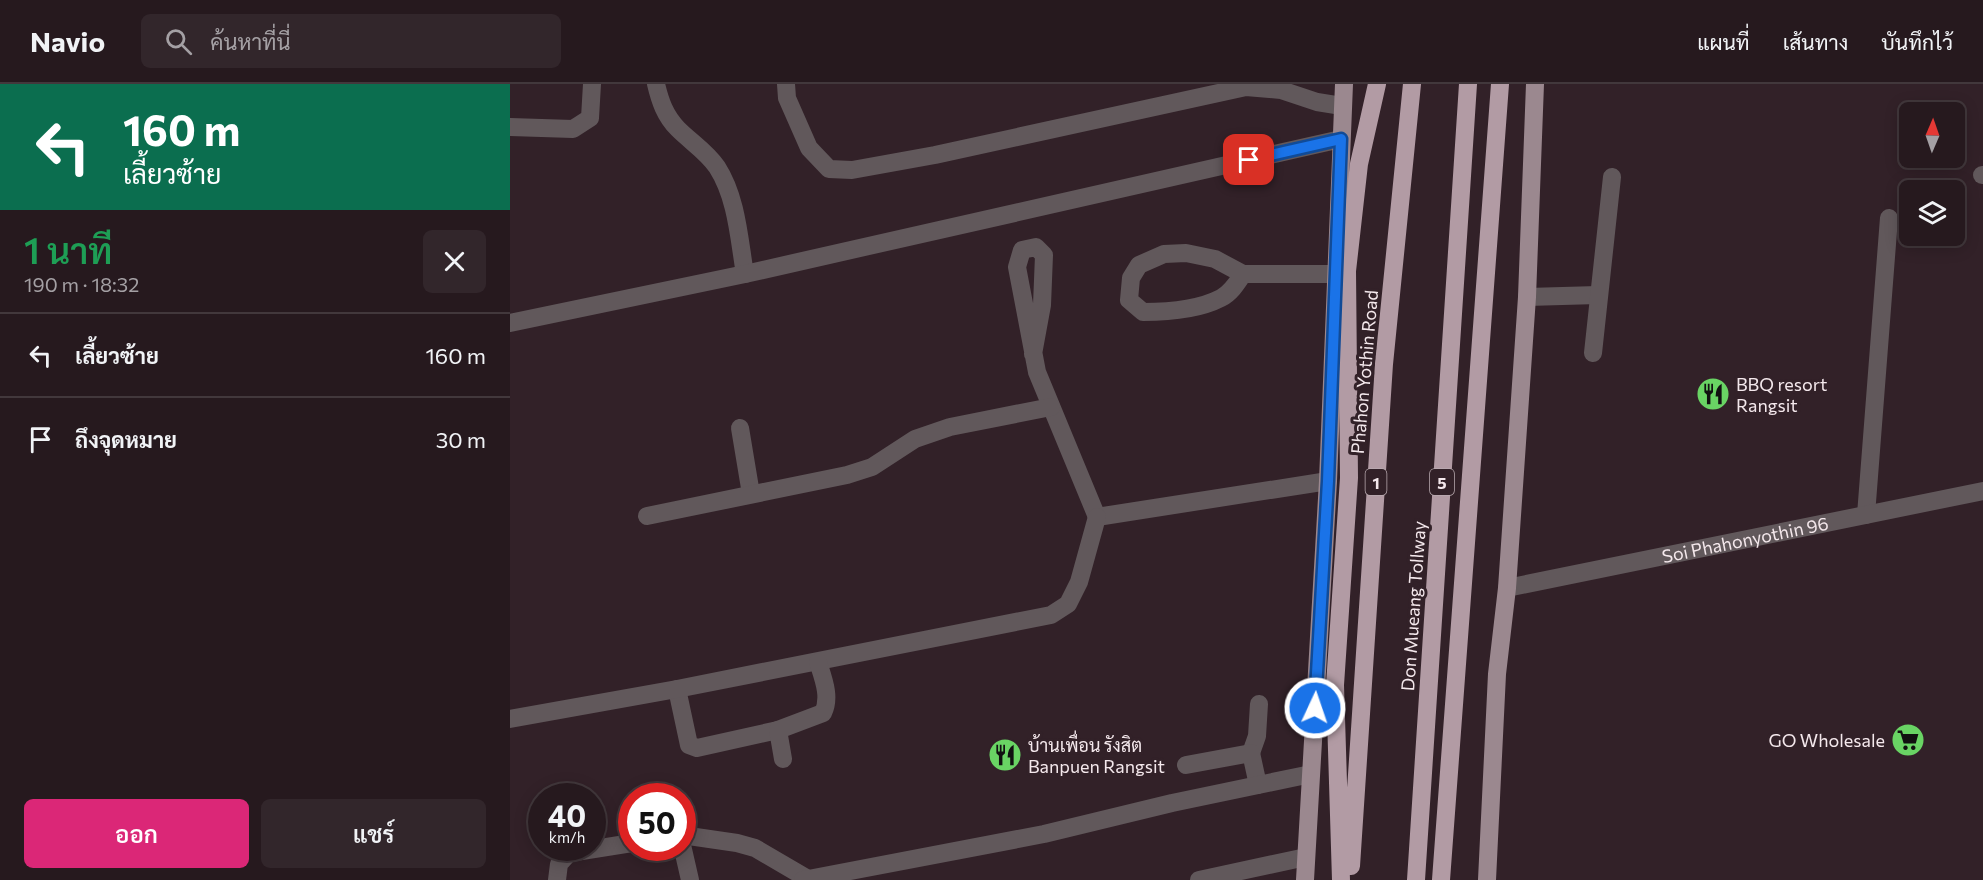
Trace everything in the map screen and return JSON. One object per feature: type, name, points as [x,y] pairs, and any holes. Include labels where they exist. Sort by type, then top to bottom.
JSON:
[{"type":"highway","points":[[1341,880],[1335,686],[1348,478],[1347,271],[1359,164],[1377,84]]},
{"type":"highway","name":"Phahon Yothin Road","points":[[1350,880],[1384,364],[1412,84]]},
{"type":"highway","name":"Don Mueang Tollway","points":[[1416,880],[1468,84]]},
{"type":"highway","points":[[1441,880],[1500,84]]},
{"type":"main road","name":"Phahon Yothin Road","points":[[1305,880],[1328,481],[1344,84]]},
{"type":"main road","points":[[1487,880],[1497,674],[1507,588],[1527,297],[1534,84]]},
{"type":"street","points":[[510,127],[573,129],[590,118],[592,84]]},
{"type":"street","points":[[656,84],[659,100],[666,114],[678,129],[694,141],[717,166],[728,188],[745,274]]},
{"type":"street","points":[[786,84],[787,98],[809,148],[830,169],[852,170],[935,155],[1246,87],[1281,90],[1317,102],[1342,106]]},
{"type":"street","points":[[510,323],[745,274],[1341,139]]},
{"type":"street","points":[[1593,353],[1611,177]]},
{"type":"street","points":[[1866,515],[1889,218]]},
{"type":"street","points":[[510,719],[818,662],[1051,615],[1068,604],[1079,582],[1097,517],[1037,372],[1033,354],[1017,267],[1022,250],[1036,247],[1044,255],[1042,305],[1033,354]]},
{"type":"street","points":[[1243,274],[1222,298],[1192,308],[1143,312],[1129,300],[1131,278],[1138,265],[1164,254],[1186,253],[1215,259],[1243,274],[1336,274]]},
{"type":"street","points":[[1527,297],[1598,295]]},
{"type":"street","points":[[647,516],[848,475],[872,467],[915,439],[950,427],[1051,407]]},
{"type":"street","points":[[740,428],[751,494]]},
{"type":"street","points":[[1097,517],[1328,481]]},
{"type":"street","name":"Soi Phahonyothin 96","points":[[1507,588],[1983,491]]},
{"type":"street","points":[[677,689],[689,746],[697,748],[778,730],[823,713],[827,705],[826,688],[818,662]]},
{"type":"street","points":[[1257,785],[1251,753],[1257,736],[1259,704]]},
{"type":"street","points":[[778,730],[783,759]]},
{"type":"street","points":[[1186,765],[1251,753]]},
{"type":"street","points":[[696,837],[755,848],[805,879],[1044,834],[1172,803],[1311,774]]},
{"type":"street","points":[[557,880],[559,864],[569,853],[618,845]]},
{"type":"street","points":[[1199,880],[1306,857]]},
{"type":"street","points":[[686,861],[690,880]]},
{"type":"place","name":"BBQ resort Rangsit","points":[[1713,394]]},
{"type":"place","name":"GO Wholesale","points":[[1908,740]]},
{"type":"place","name":"บ้านเพื่อน รังสิต Banpuen Rangsit","points":[[1005,755]]},
{"type":"route","points":[[1249,160],[1341,139],[1328,481],[1315,708]]}]
